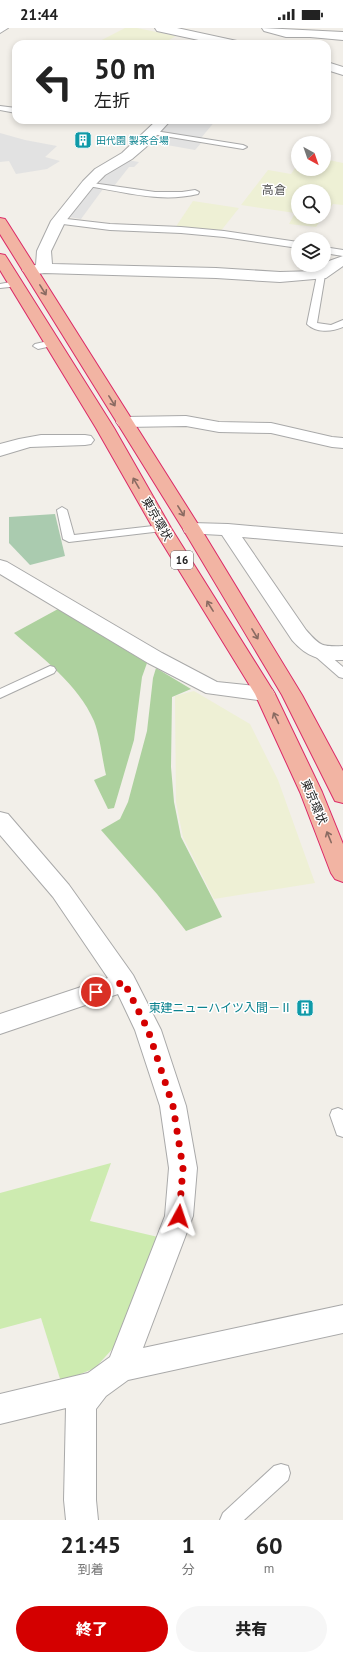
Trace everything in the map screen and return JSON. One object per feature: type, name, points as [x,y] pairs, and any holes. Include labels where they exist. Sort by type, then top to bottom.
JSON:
[{"type":"highway","name":"東京環状","points":[[0,222],[37,269],[125,422],[192,529],[292,695],[337,780],[343,795]]},
{"type":"highway","name":"東京環状","points":[[0,258],[9,285],[46,345],[105,428],[162,528],[265,694],[311,792],[343,873]]},
{"type":"street","points":[[161,28],[215,40]]},
{"type":"street","points":[[268,28],[343,36]]},
{"type":"street","points":[[272,40],[287,30]]},
{"type":"street","points":[[331,67],[343,71]]},
{"type":"street","points":[[160,124],[127,156],[100,172],[88,184],[58,221],[37,269],[216,273],[280,277],[321,275],[334,264],[343,260]]},
{"type":"street","points":[[125,422],[186,421],[219,427],[271,428],[332,442],[343,442]]},
{"type":"street","points":[[0,451],[12,445],[27,442],[85,440]]},
{"type":"street","points":[[192,529],[228,530],[343,540]]},
{"type":"street","points":[[228,530],[299,635],[311,649],[319,653],[343,653]]},
{"type":"street","points":[[0,566],[155,658],[213,688],[265,694]]},
{"type":"street","points":[[4,831],[61,891],[124,982],[148,1030],[173,1106],[183,1168],[179,1216],[122,1367]]},
{"type":"street","points":[[0,1024],[124,982]]},
{"type":"street","points":[[82,1520],[80,1500],[81,1404],[95,1386],[122,1367],[343,1319]]},
{"type":"street","points":[[0,1409],[95,1386]]},
{"type":"lane","points":[[0,31],[5,28]]},
{"type":"lane","points":[[0,108],[12,110]]},
{"type":"lane","points":[[152,132],[242,147]]},
{"type":"lane","points":[[88,184],[155,195],[175,196],[195,192]]},
{"type":"lane","points":[[58,221],[110,227],[181,230],[224,234],[291,244]]},
{"type":"lane","points":[[331,251],[343,252]]},
{"type":"lane","points":[[321,275],[312,324],[323,328],[334,328],[343,323]]},
{"type":"lane","points":[[62,510],[69,538],[162,528]]},
{"type":"lane","points":[[319,653],[343,674]]},
{"type":"lane","points":[[0,694],[50,670]]},
{"type":"lane","points":[[230,1520],[281,1472]]},
{"type":"green space","points":[[125,28],[137,28],[176,36],[169,40],[102,40]]},
{"type":"green space","points":[[331,160],[343,163],[343,205],[333,204],[331,207],[331,184],[291,184],[291,212],[241,205],[268,170],[291,174],[291,176],[331,176]]},
{"type":"green space","points":[[193,201],[239,208],[220,232],[175,228]]},
{"type":"green space","points":[[291,220],[291,224],[318,224],[316,227],[289,224]]},
{"type":"green space","points":[[55,514],[65,556],[30,565],[9,543],[9,517]]},
{"type":"green space","points":[[58,609],[147,663],[142,677],[134,740],[114,808],[108,809],[94,780],[106,775],[96,727],[87,708],[69,683],[14,633]]},
{"type":"green space","points":[[156,668],[191,689],[172,697],[171,767],[174,802],[181,837],[222,917],[186,931],[157,894],[101,830],[120,819],[128,802],[147,731],[153,678]]},
{"type":"green space","points":[[194,691],[250,724],[278,780],[315,883],[214,899],[183,837],[176,802],[175,696]]},
{"type":"green space","points":[[111,1163],[90,1221],[158,1237],[116,1345],[95,1368],[61,1382],[41,1318],[0,1329],[0,1193]]},
{"type":"shaded area","points":[[167,124],[213,124],[201,138],[164,132],[162,130]]},
{"type":"shaded area","points":[[0,133],[25,140],[57,146],[45,157],[60,161],[47,169],[16,174],[9,161],[0,162]]},
{"type":"shaded area","points":[[160,136],[202,142],[195,150],[150,142],[156,137]]},
{"type":"shaded area","points":[[127,160],[139,162],[134,167],[129,167],[114,186],[101,184],[98,181],[104,174]]},
{"type":"shaded area","points":[[92,187],[103,189],[81,219],[69,217]]},
{"type":"place","name":"田代園 製茶合場","points":[[83,140]]},
{"type":"place","name":"東建ニューハイツ入間－Ⅱ","points":[[305,1008]]},
{"type":"district","name":"高倉","points":[[274,190]]},
{"type":"route","points":[[96,992],[124,982],[148,1030],[173,1106],[183,1168],[179,1216]]}]
